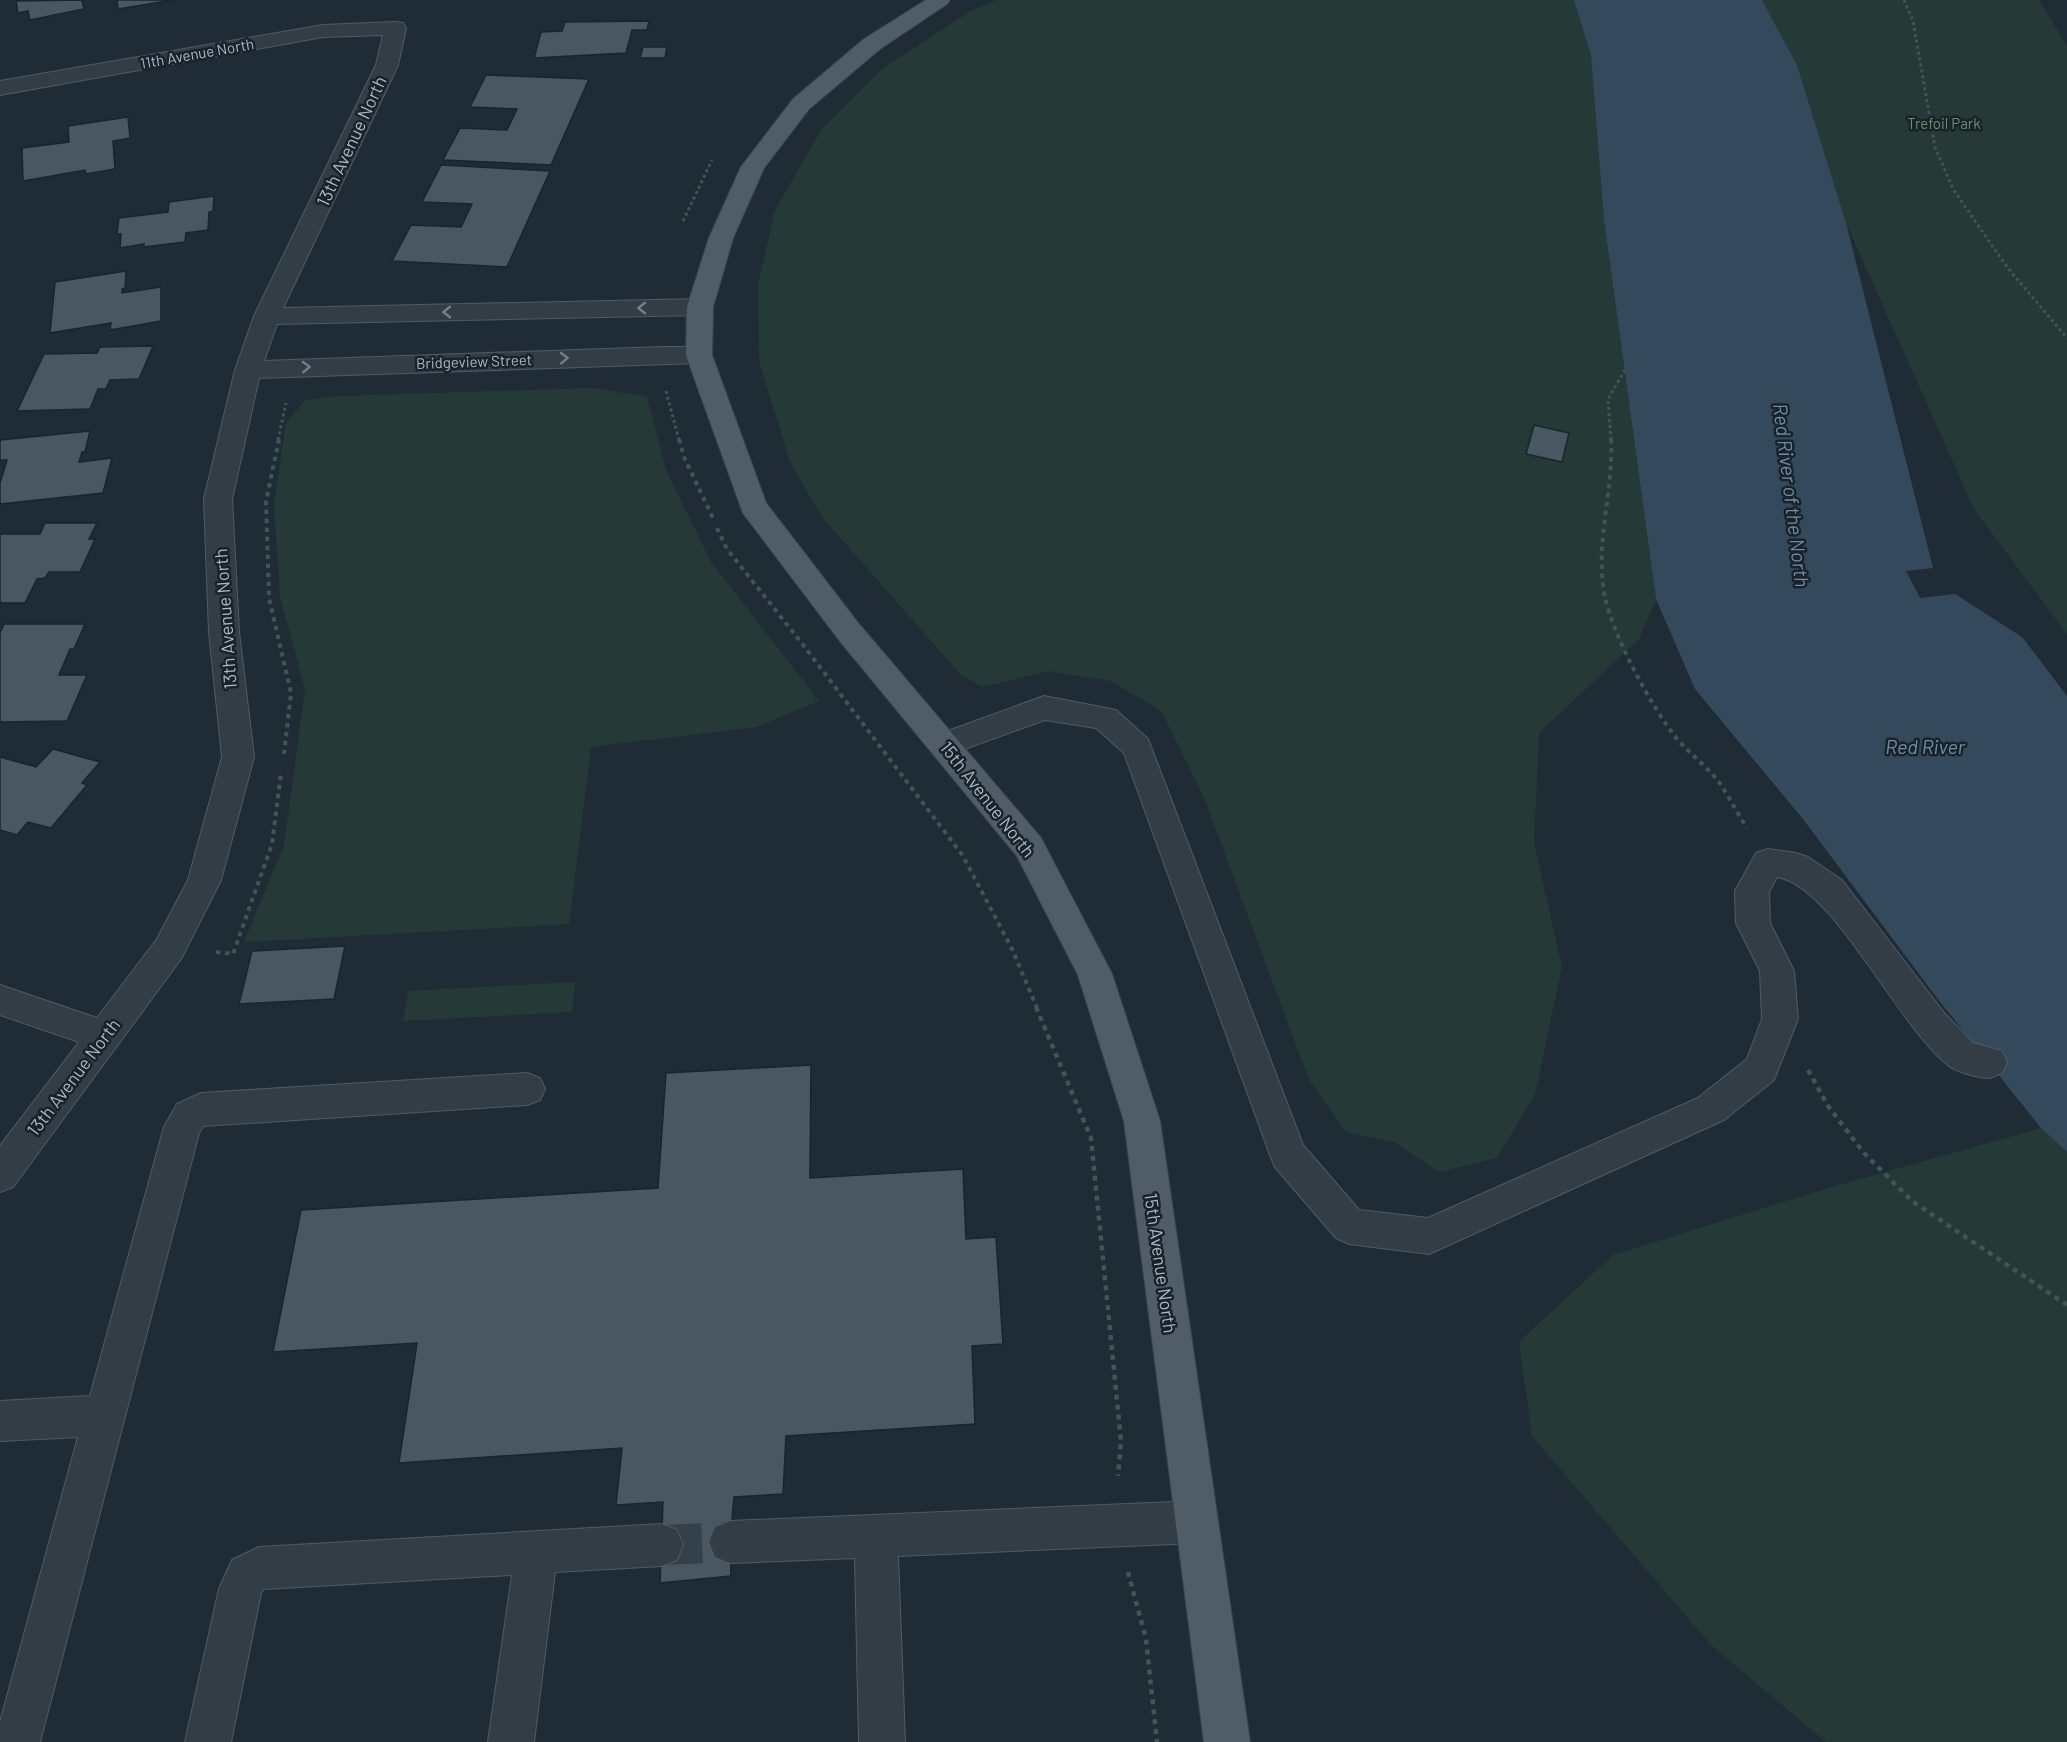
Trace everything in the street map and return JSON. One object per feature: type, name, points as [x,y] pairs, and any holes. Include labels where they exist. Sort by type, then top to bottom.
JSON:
[{"type":"main road","name":"15th Avenue North","points":[[940,0],[872,44],[801,104],[753,166],[721,238],[700,307],[699,355],[753,506],[849,632],[1029,847],[1099,985],[1142,1121],[1227,1742]]},
{"type":"street","name":"11th Avenue North","points":[[0,88],[323,31],[395,28]]},
{"type":"street","name":"13th Avenue North","points":[[0,1175],[169,949],[204,880],[238,757],[224,632],[218,499],[248,370],[267,316],[387,65],[395,28]]},
{"type":"street","points":[[267,316],[700,307]]},
{"type":"street","name":"Bridgeview Street","points":[[248,370],[699,355]]},
{"type":"street","points":[[945,744],[1044,708],[1105,718],[1137,747],[1288,1155],[1349,1226],[1429,1236],[1711,1109],[1761,1069],[1780,1019],[1777,971],[1753,923],[1752,891],[1768,862],[1796,866],[1830,890],[1933,1025],[1963,1056],[1989,1062]]},
{"type":"street","points":[[0,1000],[104,1035]]},
{"type":"street","points":[[17,1742],[182,1127],[190,1115],[201,1109],[527,1089]]},
{"type":"street","points":[[0,1421],[103,1416]]},
{"type":"street","points":[[730,1542],[1197,1522]]},
{"type":"street","points":[[876,1537],[882,1742]]},
{"type":"street","points":[[208,1742],[240,1588],[247,1575],[259,1568],[536,1554],[662,1545]]},
{"type":"street","points":[[511,1742],[536,1554]]},
{"type":"path","points":[[1904,0],[1913,21],[1935,147],[1953,189],[2007,267],[2067,338]]},
{"type":"path","points":[[1625,370],[1608,399],[1612,460],[1602,536],[1605,597],[1619,639],[1644,687],[1676,737],[1720,784],[1768,862]]},
{"type":"path","points":[[657,390],[666,393],[684,457],[727,549],[811,655],[963,856],[1012,949],[1091,1138],[1121,1441],[1114,1524],[1146,1639],[1158,1742]]},
{"type":"path","points":[[233,954],[272,844],[291,693],[269,598],[266,502],[283,413],[291,399]]},
{"type":"path","points":[[1780,1019],[1828,1106],[1864,1153],[1911,1201],[2067,1305]]},
{"type":"green space","points":[[996,0],[1574,0],[1591,56],[1604,220],[1656,599],[1639,639],[1539,733],[1534,843],[1562,967],[1535,1094],[1497,1158],[1439,1172],[1394,1142],[1346,1132],[1309,1080],[1205,800],[1162,712],[1111,681],[1048,671],[983,687],[961,675],[822,517],[790,462],[759,361],[758,285],[775,210],[822,129],[883,68],[971,11]]},
{"type":"green space","name":"Trefoil Park","points":[[1762,0],[2039,0],[2067,46],[2067,634],[1974,509],[1846,223],[1797,65]]},
{"type":"green space","points":[[593,388],[647,397],[666,470],[711,562],[819,701],[756,727],[591,747],[569,924],[244,942],[284,845],[305,690],[280,596],[274,504],[286,423],[305,400],[339,396]]},
{"type":"green space","points":[[575,982],[572,1012],[403,1021],[408,991]]},
{"type":"green space","points":[[2041,1128],[2067,1152],[2067,1742],[1826,1742],[1711,1645],[1532,1436],[1519,1342],[1613,1255],[1815,1192]]},
{"type":"water","name":"Red River","points":[[1574,0],[1762,0],[1797,65],[1846,223],[1933,568],[1906,571],[1920,598],[1955,594],[2022,637],[2067,696],[2067,1152],[2041,1128],[1937,998],[1803,819],[1695,689],[1656,599],[1604,220],[1591,56]]},
{"type":"building","points":[[82,0],[84,9],[30,20],[28,11],[18,13],[16,1]]},
{"type":"building","points":[[117,0],[173,0],[118,9]]},
{"type":"building","points":[[649,21],[647,30],[632,30],[626,53],[534,58],[541,32],[562,31],[565,22]]},
{"type":"building","points":[[643,47],[667,47],[665,58],[640,58]]},
{"type":"building","points":[[486,75],[589,79],[551,165],[443,160],[460,128],[507,130],[517,109],[470,107]]},
{"type":"building","points":[[128,117],[130,138],[113,141],[115,169],[86,174],[85,170],[23,181],[22,148],[69,142],[68,126]]},
{"type":"building","points":[[441,165],[550,171],[507,267],[392,261],[411,225],[461,227],[472,204],[422,202]]},
{"type":"building","points":[[214,196],[213,211],[209,212],[208,230],[186,233],[185,242],[120,248],[121,234],[117,234],[119,218],[168,212],[169,202]]},
{"type":"building","points":[[126,271],[125,288],[122,289],[122,293],[161,287],[161,321],[110,330],[111,323],[50,333],[55,282]]},
{"type":"building","points":[[153,346],[139,379],[110,380],[106,389],[98,389],[90,409],[17,411],[44,354],[97,353],[100,347]]},
{"type":"building","points":[[1534,425],[1569,433],[1562,462],[1526,454]]},
{"type":"building","points":[[90,431],[85,452],[82,452],[79,462],[112,458],[103,493],[0,504],[0,483],[7,460],[0,460],[0,440]]},
{"type":"building","points":[[45,523],[97,523],[89,539],[95,539],[80,572],[49,572],[45,578],[37,579],[25,603],[0,603],[0,534],[40,534]]},
{"type":"building","points":[[4,624],[85,624],[74,649],[70,649],[59,675],[87,675],[67,721],[0,722],[0,633]]},
{"type":"building","points":[[53,749],[100,762],[82,783],[87,785],[51,828],[28,822],[17,835],[0,830],[0,757],[36,767]]},
{"type":"building","points":[[345,946],[334,999],[239,1004],[252,951]]},
{"type":"building","points":[[811,1065],[810,1178],[963,1169],[966,1239],[996,1237],[1003,1344],[972,1346],[975,1424],[786,1436],[783,1494],[734,1497],[730,1542],[731,1576],[660,1583],[663,1502],[616,1505],[622,1448],[399,1463],[417,1343],[273,1352],[301,1210],[658,1188],[666,1073]]},
{"type":"tunnel","points":[[662,1545],[730,1542]]},
{"type":"water label","name":"Red River of the North","points":[[1792,495]]}]
